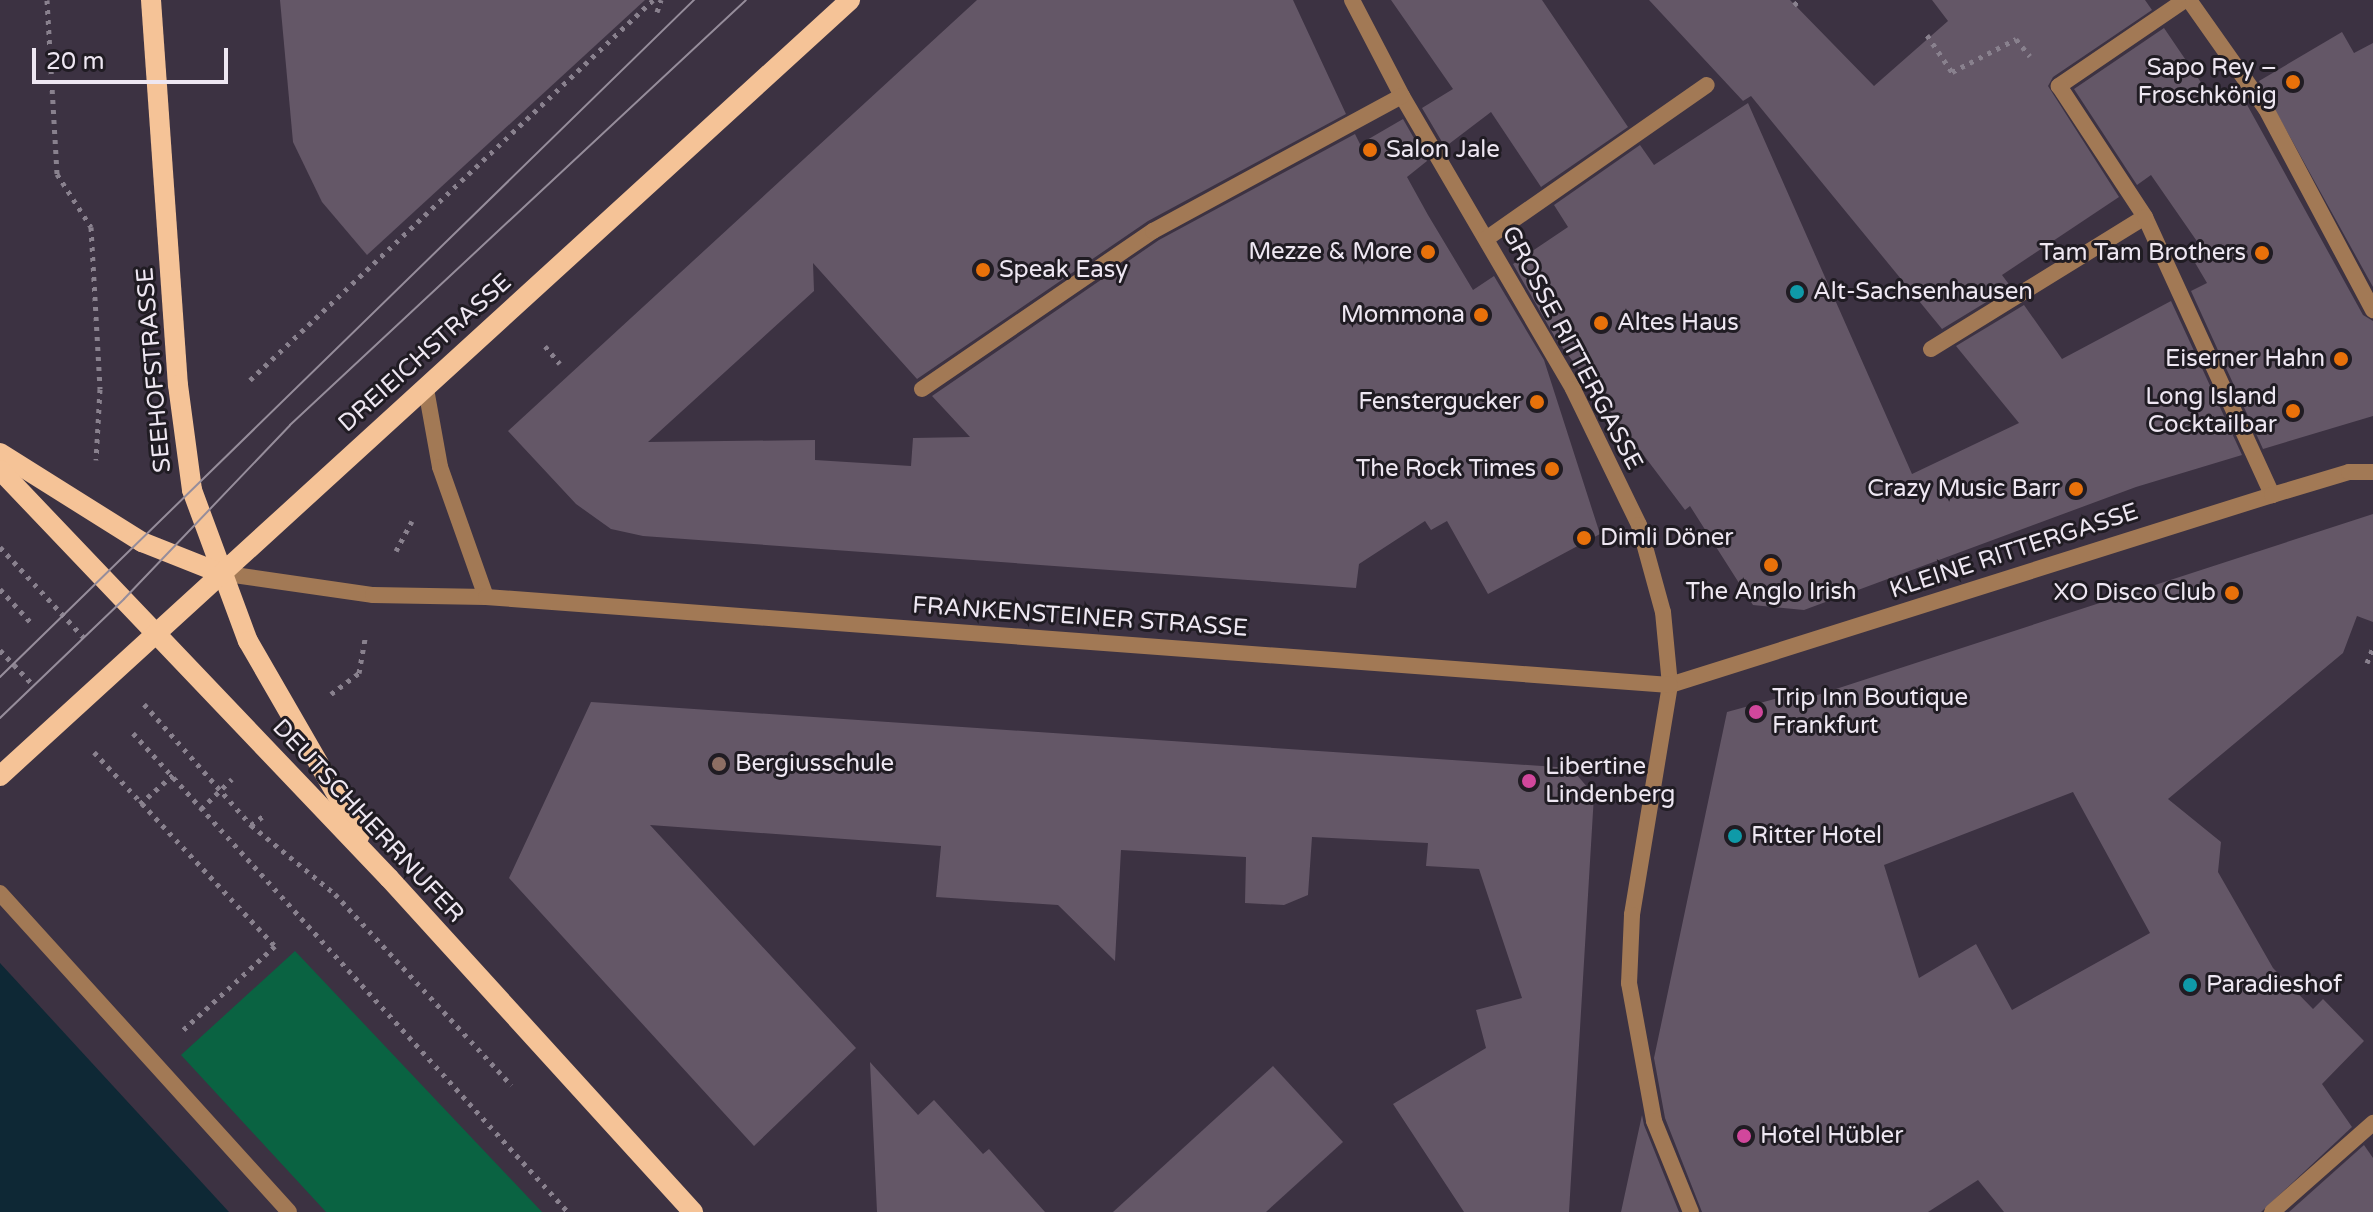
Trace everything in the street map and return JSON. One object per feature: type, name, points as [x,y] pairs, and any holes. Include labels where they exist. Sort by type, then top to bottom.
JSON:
[{"type":"main road","name":"SEEHOFSTRASSE","points":[[151,0],[185,462],[220,573],[279,700],[389,878]]},
{"type":"main road","name":"DREIEICHSTRASSE","points":[[0,776],[850,0]]},
{"type":"main road","points":[[0,453],[142,542],[220,573]]},
{"type":"main road","name":"DEUTSCHHERRNUFER","points":[[0,470],[389,878],[693,1212]]},
{"type":"street","name":"GROSSE RITTERGASSE","points":[[1352,0],[1402,96],[1573,389],[1639,525],[1663,612],[1670,685],[1632,915],[1629,983],[1654,1121],[1691,1212]]},
{"type":"street","points":[[2272,495],[2145,217],[2059,86],[2187,0],[2266,109],[2373,310]]},
{"type":"street","points":[[1486,239],[1707,85]]},
{"type":"street","points":[[922,389],[1153,231],[1402,96]]},
{"type":"street","points":[[1931,349],[2145,217]]},
{"type":"street","points":[[426,389],[440,467],[486,597]]},
{"type":"street","name":"KLEINE RITTERGASSE","points":[[1670,685],[2272,495],[2349,472],[2373,472]]},
{"type":"street","name":"FRANKENSTEINER STRASSE","points":[[220,573],[373,595],[486,597],[1670,685]]},
{"type":"street","points":[[0,893],[289,1212]]},
{"type":"street","points":[[2272,1212],[2373,1123]]},
{"type":"path","points":[[47,0],[57,174],[91,227],[100,389],[95,441]]},
{"type":"path","points":[[250,380],[653,0]]},
{"type":"path","points":[[657,12],[661,0]]},
{"type":"path","points":[[1794,5],[1800,0]]},
{"type":"path","points":[[1927,35],[1952,72],[2016,39],[2059,86]]},
{"type":"path","points":[[545,346],[560,364]]},
{"type":"path","points":[[0,547],[6,554]]},
{"type":"path","points":[[0,589],[34,626]]},
{"type":"path","points":[[2367,663],[2373,647]]},
{"type":"path","points":[[133,733],[568,1212]]},
{"type":"path","points":[[140,804],[173,775]]},
{"type":"path","points":[[219,790],[251,825],[335,894],[513,1087]]},
{"type":"path","points":[[150,1060],[275,946],[154,819]]},
{"type":"green space","points":[[295,951],[542,1212],[326,1212],[181,1055]]},
{"type":"water","points":[[0,963],[229,1212],[0,1212]]},
{"type":"building","points":[[280,0],[645,0],[367,255],[322,202],[293,142]]},
{"type":"building","points":[[977,0],[1293,0],[1346,114],[1148,221],[917,379],[813,263],[814,291],[648,442],[815,440],[815,460],[911,466],[913,438],[970,437],[932,396],[1159,240],[1355,134],[1360,144],[1403,119],[1427,161],[1407,177],[1428,215],[1473,290],[1494,276],[1544,360],[1600,534],[1488,594],[1447,521],[1431,530],[1425,521],[1359,564],[1356,588],[643,536],[611,529],[576,504],[508,431]]},
{"type":"building","points":[[1391,0],[1542,0],[1628,127],[1541,187],[1491,112],[1445,147],[1422,108],[1453,89]]},
{"type":"building","points":[[1649,0],[1790,0],[1874,86],[1948,21],[1932,0],[2145,0],[2152,10],[2053,77],[2048,86],[2119,197],[2002,275],[2011,287],[1942,329],[1751,96],[1743,101]]},
{"type":"building","points":[[2164,28],[2217,106],[2240,92],[2363,315],[2373,321],[2373,416],[2263,449],[2191,291],[2207,283],[2194,261],[2203,250],[2151,175],[2137,185],[2074,89]]},
{"type":"building","points":[[2342,32],[2354,53],[2373,43],[2373,287],[2259,81]]},
{"type":"building","points":[[1748,103],[1912,474],[2019,423],[1956,346],[2024,305],[2062,359],[2171,301],[2242,455],[2136,487],[1804,610],[1753,605],[1690,506],[1685,510],[1556,339],[1513,264],[1568,227],[1554,205],[1640,145],[1654,165]]},
{"type":"building","points":[[2373,514],[2373,622],[2357,616],[2343,653],[2168,799],[2221,842],[2218,872],[2273,968],[2313,1009],[2323,999],[2364,1041],[2322,1084],[2352,1127],[2261,1212],[2004,1212],[1978,1180],[1928,1212],[1702,1212],[1665,1118],[1654,1058],[1727,712],[1796,693],[1799,701]],"holes":[[[2073,792],[2150,933],[2012,1010],[1976,944],[1919,978],[1884,865]]]},
{"type":"building","points":[[591,702],[1571,768],[1594,795],[1569,1212],[1464,1212],[1393,1104],[1486,1048],[1476,1010],[1522,998],[1479,869],[1426,866],[1428,843],[1312,837],[1308,895],[1284,905],[1245,903],[1246,857],[1121,850],[1115,961],[1058,905],[936,897],[941,846],[650,825],[856,1048],[754,1146],[509,878]]},
{"type":"building","points":[[870,1062],[918,1115],[934,1100],[983,1154],[989,1149],[1045,1212],[877,1212]]},
{"type":"building","points":[[1273,1066],[1343,1142],[1266,1212],[1113,1212]]},
{"type":"building","points":[[1642,1115],[1644,1125],[1679,1212],[1621,1212]]},
{"type":"building","points":[[2364,1145],[2373,1158],[2373,1212],[2289,1212]]},
{"type":"tram line","points":[[0,677],[694,0]]},
{"type":"tram line","points":[[0,718],[124,599],[290,425],[746,0]]},
{"type":"place","name":"Sapo Rey – Froschkönig","points":[[2293,82]]},
{"type":"place","name":"Salon Jale","points":[[1370,150]]},
{"type":"place","name":"Mezze & More","points":[[1428,252]]},
{"type":"place","name":"Tam Tam Brothers","points":[[2262,253]]},
{"type":"place","name":"Speak Easy","points":[[983,270]]},
{"type":"place","name":"Alt-Sachsenhausen","points":[[1797,292]]},
{"type":"place","name":"Mommona","points":[[1481,315]]},
{"type":"place","name":"Altes Haus","points":[[1601,323]]},
{"type":"place","name":"Eiserner Hahn","points":[[2341,359]]},
{"type":"place","name":"Fenstergucker","points":[[1537,402]]},
{"type":"place","name":"Long Island Cocktailbar","points":[[2293,411]]},
{"type":"place","name":"The Rock Times","points":[[1552,469]]},
{"type":"place","name":"Crazy Music Barr","points":[[2076,489]]},
{"type":"place","name":"Dimli Döner","points":[[1584,538]]},
{"type":"place","name":"The Anglo Irish","points":[[1771,565]]},
{"type":"place","name":"XO Disco Club","points":[[2232,593]]},
{"type":"place","name":"Trip Inn Boutique Frankfurt","points":[[1756,712]]},
{"type":"place","name":"Bergiusschule","points":[[719,764]]},
{"type":"place","name":"Libertine Lindenberg","points":[[1529,781]]},
{"type":"place","name":"Ritter Hotel","points":[[1735,836]]},
{"type":"place","name":"Paradieshof","points":[[2190,985]]},
{"type":"place","name":"Hotel Hübler","points":[[1744,1136]]}]
